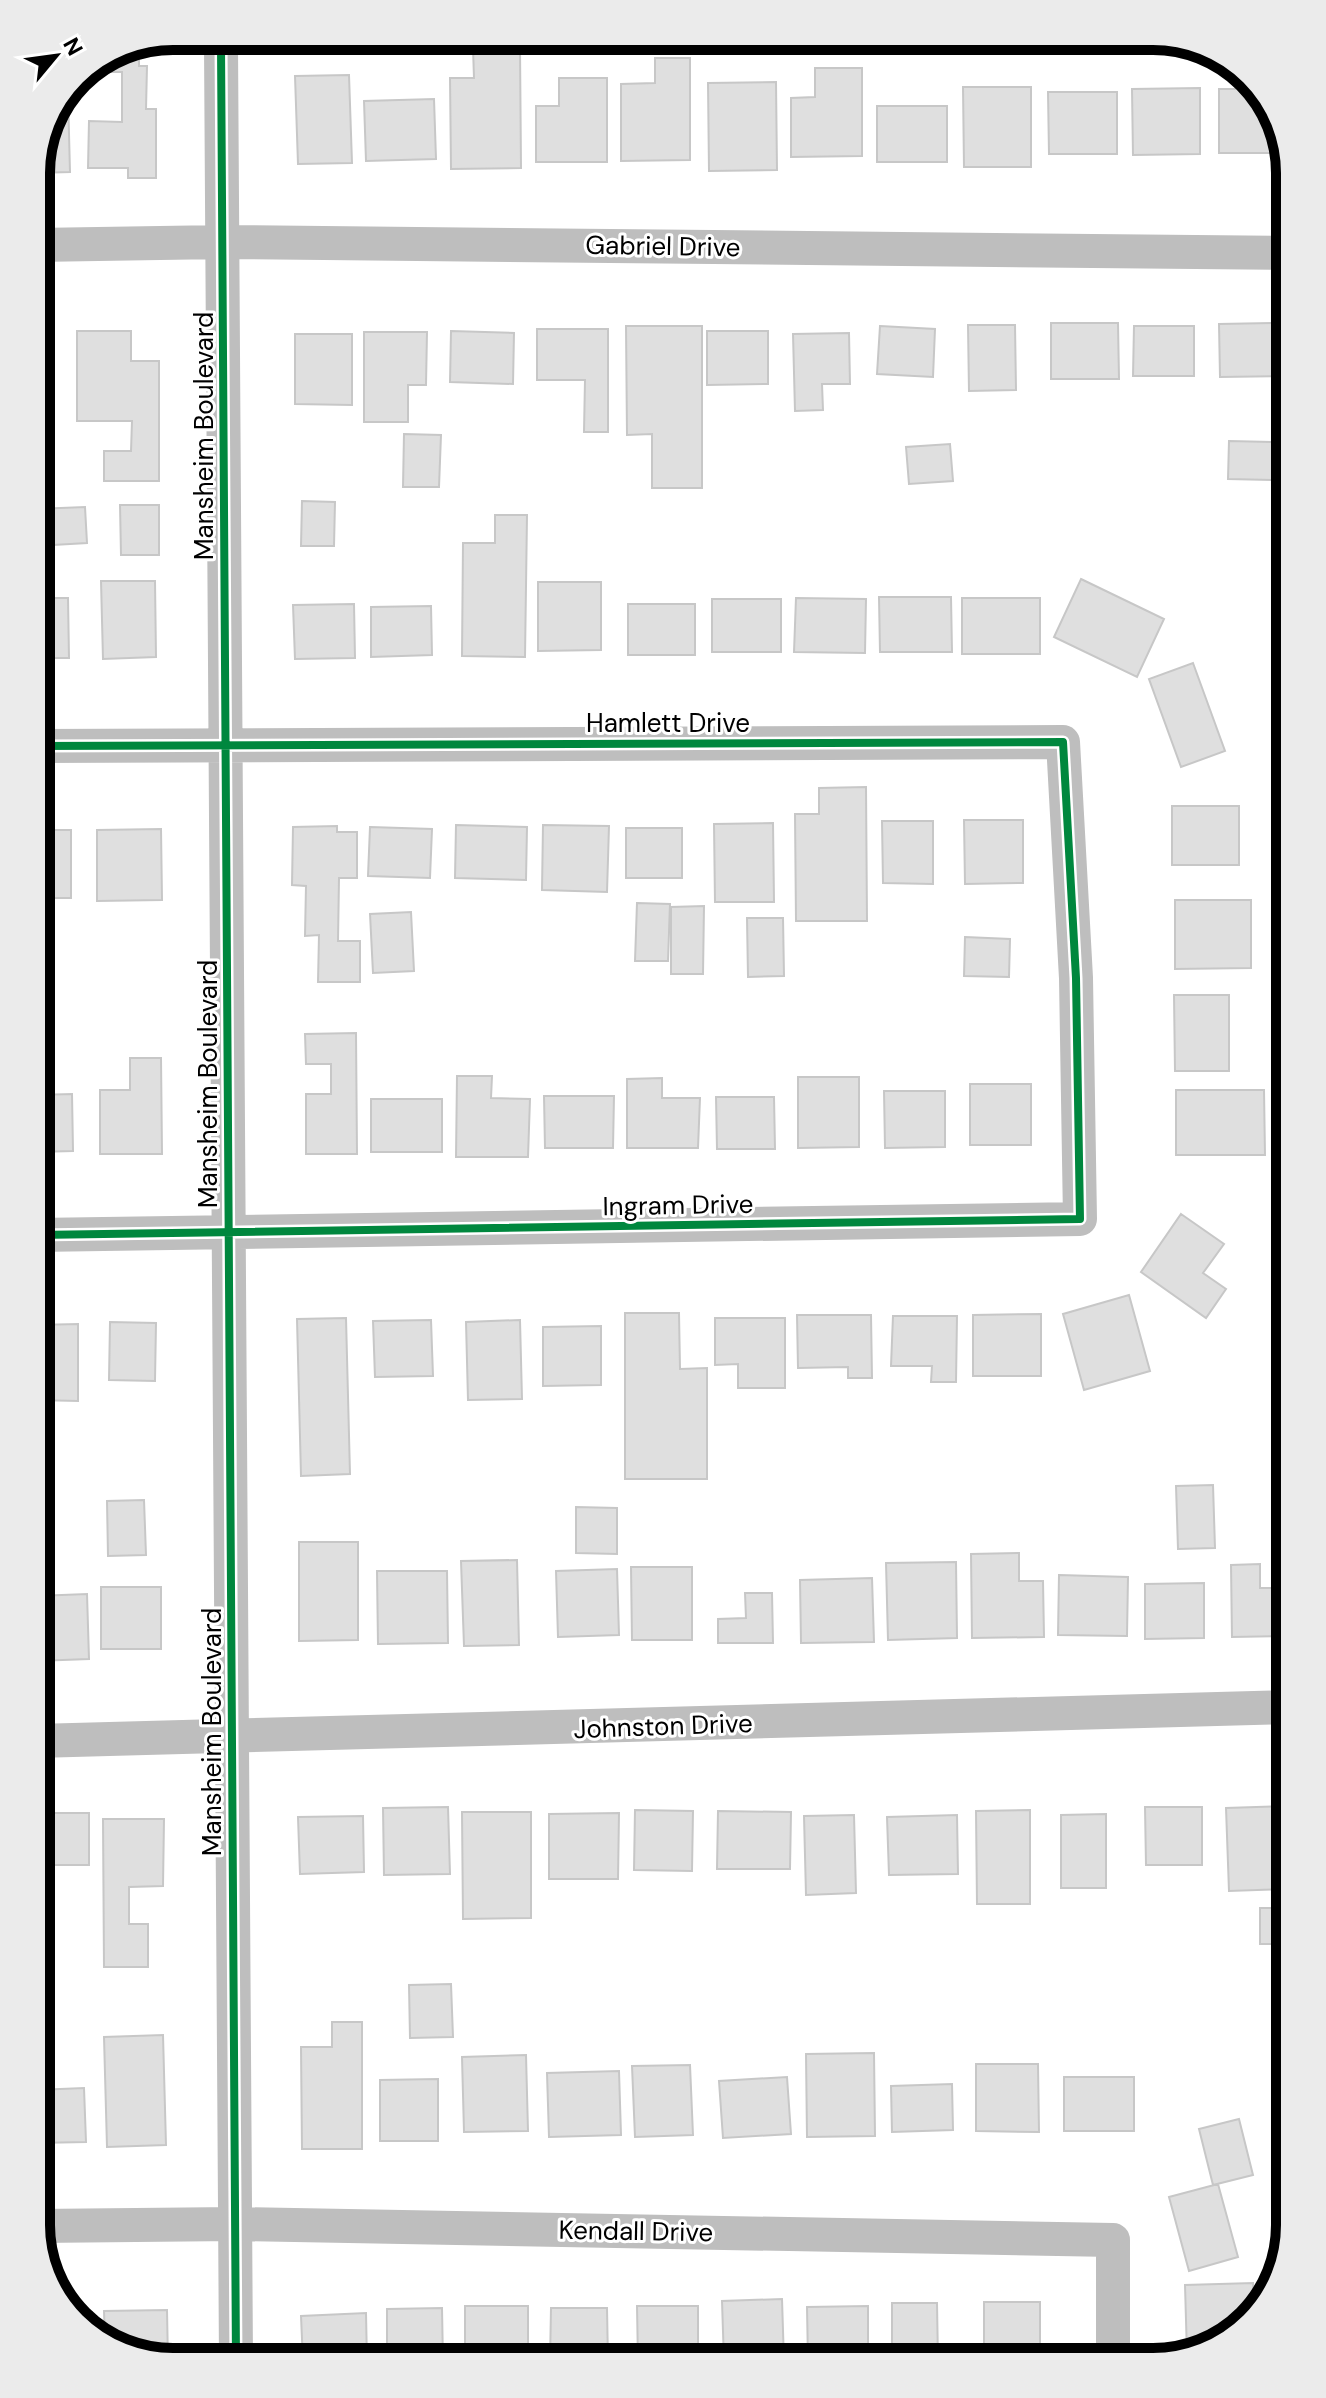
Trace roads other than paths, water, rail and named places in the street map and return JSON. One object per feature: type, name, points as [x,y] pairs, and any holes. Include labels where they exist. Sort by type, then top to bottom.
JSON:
[{"type":"street","name":"Mansheim Boulevard","points":[[221,50],[236,2348]]},
{"type":"street","name":"Gabriel Drive","points":[[50,245],[222,242],[1276,253]]},
{"type":"street","name":"Hamlett Drive","points":[[50,746],[1063,742],[1076,978]]},
{"type":"street","name":"Ingram Drive","points":[[50,1235],[1080,1219],[1076,978]]},
{"type":"street","name":"Johnston Drive","points":[[50,1741],[1276,1707]]},
{"type":"street","name":"Kendall Drive","points":[[50,2226],[235,2224],[1113,2240],[1113,2348]]}]
